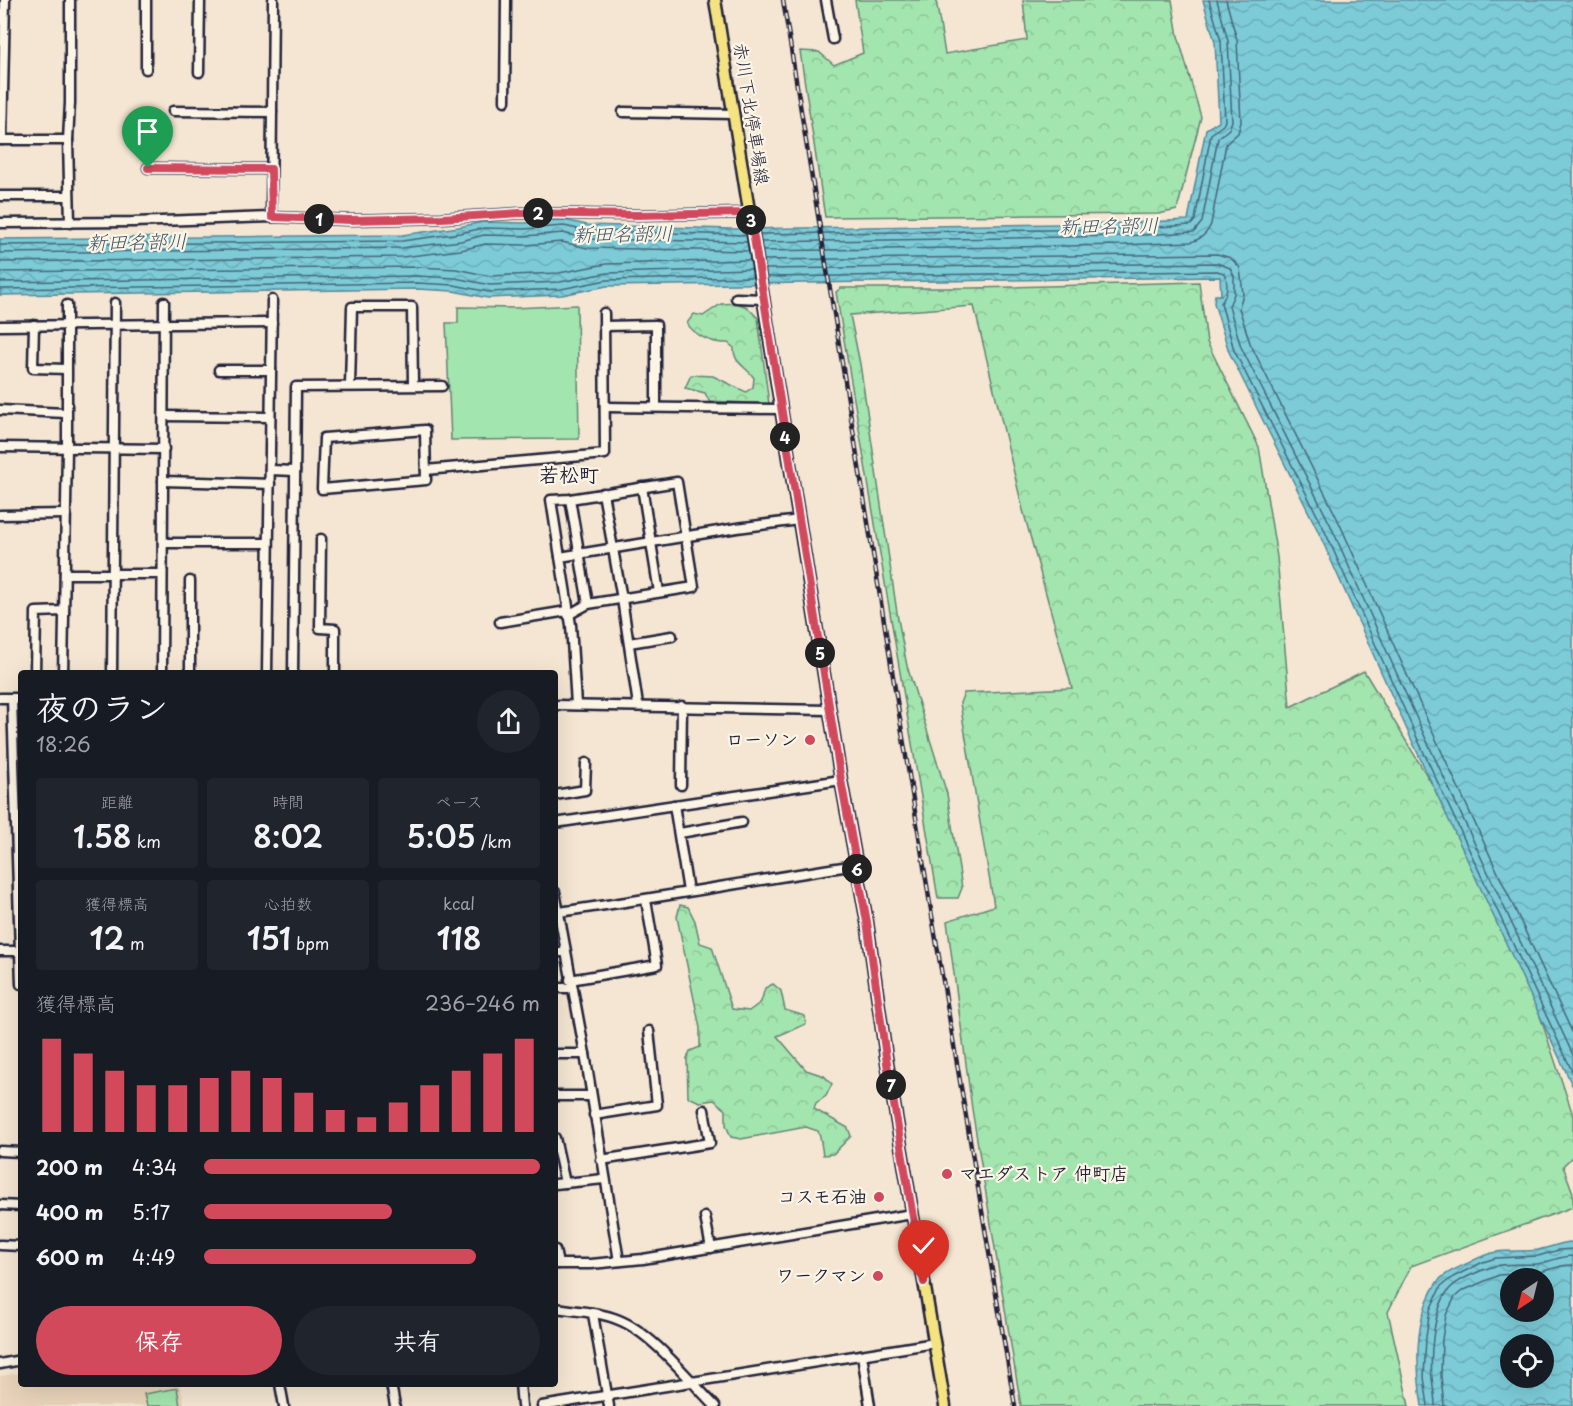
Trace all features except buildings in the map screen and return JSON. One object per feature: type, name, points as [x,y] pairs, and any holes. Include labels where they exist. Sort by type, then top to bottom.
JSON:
[{"type":"main road","name":"赤川下北停車場線","points":[[715,0],[841,780],[867,922],[886,1057],[945,1406]]},
{"type":"street","points":[[5,0],[1,140],[68,140]]},
{"type":"street","points":[[70,0],[68,140],[70,223]]},
{"type":"street","points":[[146,0],[146,69]]},
{"type":"street","points":[[199,72],[200,0]]},
{"type":"street","points":[[272,217],[273,0]]},
{"type":"street","points":[[505,101],[506,0]]},
{"type":"street","points":[[826,0],[833,39]]},
{"type":"street","points":[[173,111],[272,112]]},
{"type":"street","points":[[623,112],[734,114]]},
{"type":"street","points":[[148,168],[271,169]]},
{"type":"street","points":[[0,196],[68,196]]},
{"type":"street","points":[[0,224],[272,217],[350,220],[452,218],[520,213],[750,215]]},
{"type":"street","points":[[736,298],[764,300]]},
{"type":"street","points":[[267,670],[272,300]]},
{"type":"street","points":[[162,670],[164,302]]},
{"type":"street","points":[[112,670],[115,303]]},
{"type":"street","points":[[63,670],[68,448],[67,305]]},
{"type":"street","points":[[350,386],[352,307],[412,308],[413,385]]},
{"type":"street","points":[[426,470],[605,454],[604,314]]},
{"type":"street","points":[[0,326],[272,323]]},
{"type":"street","points":[[34,325],[33,368],[66,369]]},
{"type":"street","points":[[604,326],[656,325],[656,407]]},
{"type":"street","points":[[219,370],[271,370]]},
{"type":"street","points":[[293,670],[296,387],[442,386]]},
{"type":"street","points":[[605,407],[781,409]]},
{"type":"street","points":[[0,410],[66,412]]},
{"type":"street","points":[[164,416],[269,417]]},
{"type":"street","points":[[425,430],[426,470],[426,480],[322,489],[324,438],[425,430]]},
{"type":"street","points":[[0,447],[164,449]]},
{"type":"street","points":[[270,470],[295,471]]},
{"type":"street","points":[[163,481],[270,484]]},
{"type":"street","points":[[500,622],[568,613],[588,604],[694,587],[677,482],[551,500],[568,613],[571,625],[576,705]]},
{"type":"street","points":[[642,487],[659,592]]},
{"type":"street","points":[[603,493],[638,705]]},
{"type":"street","points":[[570,499],[588,604]]},
{"type":"street","points":[[0,515],[66,514]]},
{"type":"street","points":[[560,557],[799,520]]},
{"type":"street","points":[[321,539],[320,628],[335,629],[335,670]]},
{"type":"street","points":[[163,543],[268,543]]},
{"type":"street","points":[[65,574],[162,574]]},
{"type":"street","points":[[190,580],[190,670]]},
{"type":"street","points":[[35,670],[36,612],[64,611]]},
{"type":"street","points":[[629,643],[672,636]]},
{"type":"street","points":[[0,698],[16,699],[18,825]]},
{"type":"street","points":[[558,705],[830,710]]},
{"type":"street","points":[[681,785],[682,706]]},
{"type":"street","points":[[558,794],[585,790],[586,763]]},
{"type":"street","points":[[558,824],[841,780]]},
{"type":"street","points":[[674,805],[688,891]]},
{"type":"street","points":[[680,833],[742,822]]},
{"type":"street","points":[[558,909],[646,900],[688,891],[856,865]]},
{"type":"street","points":[[558,987],[657,965],[646,900]]},
{"type":"street","points":[[558,914],[585,1054],[619,1261]]},
{"type":"street","points":[[0,951],[18,951]]},
{"type":"street","points":[[558,952],[565,952]]},
{"type":"street","points":[[594,1115],[657,1105],[649,1031]]},
{"type":"street","points":[[558,1054],[585,1054]]},
{"type":"street","points":[[558,1096],[591,1096]]},
{"type":"street","points":[[601,1160],[710,1143],[704,1110]]},
{"type":"street","points":[[0,1151],[18,1152]]},
{"type":"street","points":[[558,1152],[565,1183]]},
{"type":"street","points":[[558,1184],[604,1179]]},
{"type":"street","points":[[0,1205],[18,1206]]},
{"type":"street","points":[[558,1264],[619,1261],[912,1214]]},
{"type":"street","points":[[705,1217],[711,1248]]},
{"type":"street","points":[[0,1245],[18,1246]]},
{"type":"street","points":[[558,1308],[616,1318],[645,1335],[715,1406]]},
{"type":"street","points":[[593,1314],[609,1406]]},
{"type":"street","points":[[542,1406],[935,1343]]},
{"type":"street","points":[[862,1355],[870,1406]]},
{"type":"street","points":[[0,1364],[18,1361]]},
{"type":"street","points":[[281,1387],[284,1406]]},
{"type":"street","points":[[392,1387],[395,1406]]},
{"type":"street","points":[[519,1387],[522,1406]]},
{"type":"shaded area","points":[[18,1373],[18,1387],[180,1387],[185,1406],[0,1406],[0,1376]]},
{"type":"green space","points":[[855,0],[936,0],[945,54],[1027,40],[1023,0],[1172,0],[1178,36],[1201,117],[1177,210],[1158,214],[825,217],[800,51],[819,52],[834,65],[863,53]]},
{"type":"green space","points":[[1199,282],[1207,342],[1259,447],[1277,557],[1290,707],[1364,671],[1459,829],[1509,923],[1573,1115],[1573,1156],[1563,1166],[1573,1193],[1573,1207],[1411,1266],[1388,1312],[1409,1406],[1021,1406],[972,1109],[947,921],[994,906],[960,703],[964,693],[1072,688],[1023,510],[974,306],[850,315],[860,364],[907,666],[947,794],[962,888],[958,898],[938,898],[836,292],[841,288],[974,288]]},
{"type":"green space","points":[[737,303],[747,307],[758,318],[769,404],[709,401],[705,393],[685,388],[691,375],[713,376],[746,392],[753,387],[754,378],[738,361],[734,348],[728,343],[705,338],[694,332],[687,323],[694,314],[703,316],[721,304]]},
{"type":"green space","points":[[577,305],[579,439],[451,440],[446,323],[458,323],[458,307],[514,308]]},
{"type":"green space","points":[[680,905],[688,907],[695,921],[700,943],[712,947],[732,1009],[749,1011],[761,1002],[765,988],[773,984],[781,991],[785,1010],[805,1016],[806,1024],[777,1036],[806,1070],[824,1076],[832,1084],[826,1096],[816,1103],[814,1109],[848,1128],[851,1136],[833,1154],[823,1155],[818,1131],[806,1127],[741,1139],[731,1137],[726,1125],[726,1110],[714,1100],[700,1102],[688,1097],[687,1059],[690,1051],[700,1047],[700,1028],[677,917]]},
{"type":"green space","points":[[177,1388],[180,1406],[147,1406],[144,1394]]},
{"type":"water","name":"新田名部川","points":[[1203,0],[1573,0],[1573,1087],[1413,743],[1317,529],[1229,352],[1214,303],[1215,295],[1221,295],[1220,277],[607,286],[562,295],[488,298],[453,291],[417,289],[0,295],[0,239],[402,235],[483,222],[524,223],[564,220],[587,225],[732,229],[1188,220],[1206,129],[1219,121],[1215,42]]},
{"type":"water","points":[[1573,1243],[1573,1406],[1422,1406],[1418,1344],[1424,1312],[1436,1284],[1450,1272],[1488,1254],[1501,1251],[1538,1250]]},
{"type":"railway","points":[[783,0],[931,910],[1015,1406]]},
{"type":"place","name":"ローソン","points":[[810,740]]},
{"type":"place","name":"マエダストア 仲町店","points":[[947,1174]]},
{"type":"place","name":"コスモ石油","points":[[879,1197]]},
{"type":"place","name":"ワークマン","points":[[878,1276]]},
{"type":"district","name":"若松町","points":[[569,475]]},
{"type":"route","points":[[148,168],[271,169],[272,217],[350,220],[520,213],[636,215],[750,213],[924,1282]]}]
